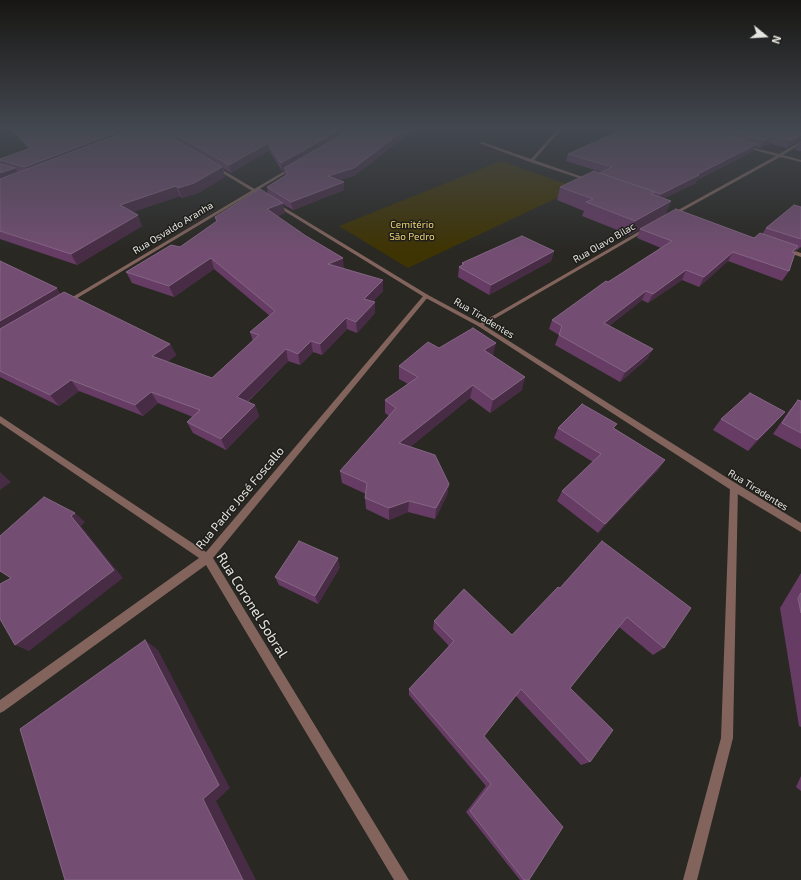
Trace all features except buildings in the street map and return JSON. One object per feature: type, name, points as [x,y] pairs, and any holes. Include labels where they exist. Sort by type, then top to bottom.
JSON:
[{"type":"street","name":"Rua Tiradentes","points":[[222,171],[426,296],[480,326],[801,528]]},
{"type":"street","name":"Rua Osvaldo Aranha","points":[[60,306],[286,171]]},
{"type":"street","points":[[560,171],[597,184]]},
{"type":"street","points":[[663,219],[750,171]]},
{"type":"street","points":[[670,209],[684,214]]},
{"type":"street","name":"Rua Olavo Bilac","points":[[480,326],[650,227]]},
{"type":"street","points":[[779,247],[801,255]]},
{"type":"street","name":"Rua Padre José Foscallo","points":[[0,707],[207,558],[426,296]]},
{"type":"street","name":"Rua Coronel Sobral","points":[[0,419],[207,558],[402,880]]},
{"type":"street","points":[[690,880],[728,738],[734,487]]},
{"type":"green space","name":"Cemitério São Pedro","points":[[476,171],[530,171],[578,188],[408,268],[339,226]]}]
